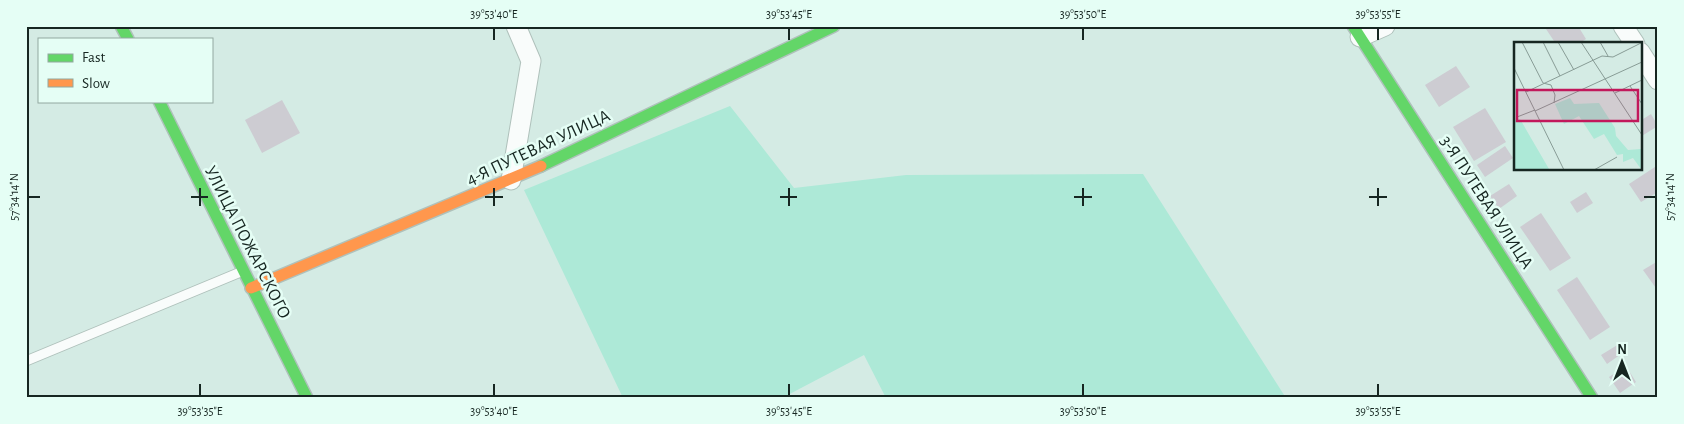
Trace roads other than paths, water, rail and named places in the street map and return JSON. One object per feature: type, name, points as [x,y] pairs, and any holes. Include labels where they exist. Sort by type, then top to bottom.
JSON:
[{"type":"street","points":[[121,26],[127,38]]},
{"type":"street","points":[[511,180],[531,61],[516,26]]},
{"type":"street","name":"4-Я ПУТЕВАЯ УЛИЦА","points":[[252,288],[511,180],[834,26]]},
{"type":"street","points":[[1357,32],[1385,26]]},
{"type":"street","points":[[1624,26],[1634,42]]},
{"type":"street","name":"3-Я ПУТЕВАЯ УЛИЦА","points":[[1357,32],[1592,398]]},
{"type":"street","points":[[1642,55],[1658,80]]},
{"type":"street","name":"УЛИЦА ПОЖАРСКОГО","points":[[159,102],[307,398]]},
{"type":"lane","points":[[26,361],[243,271]]}]
